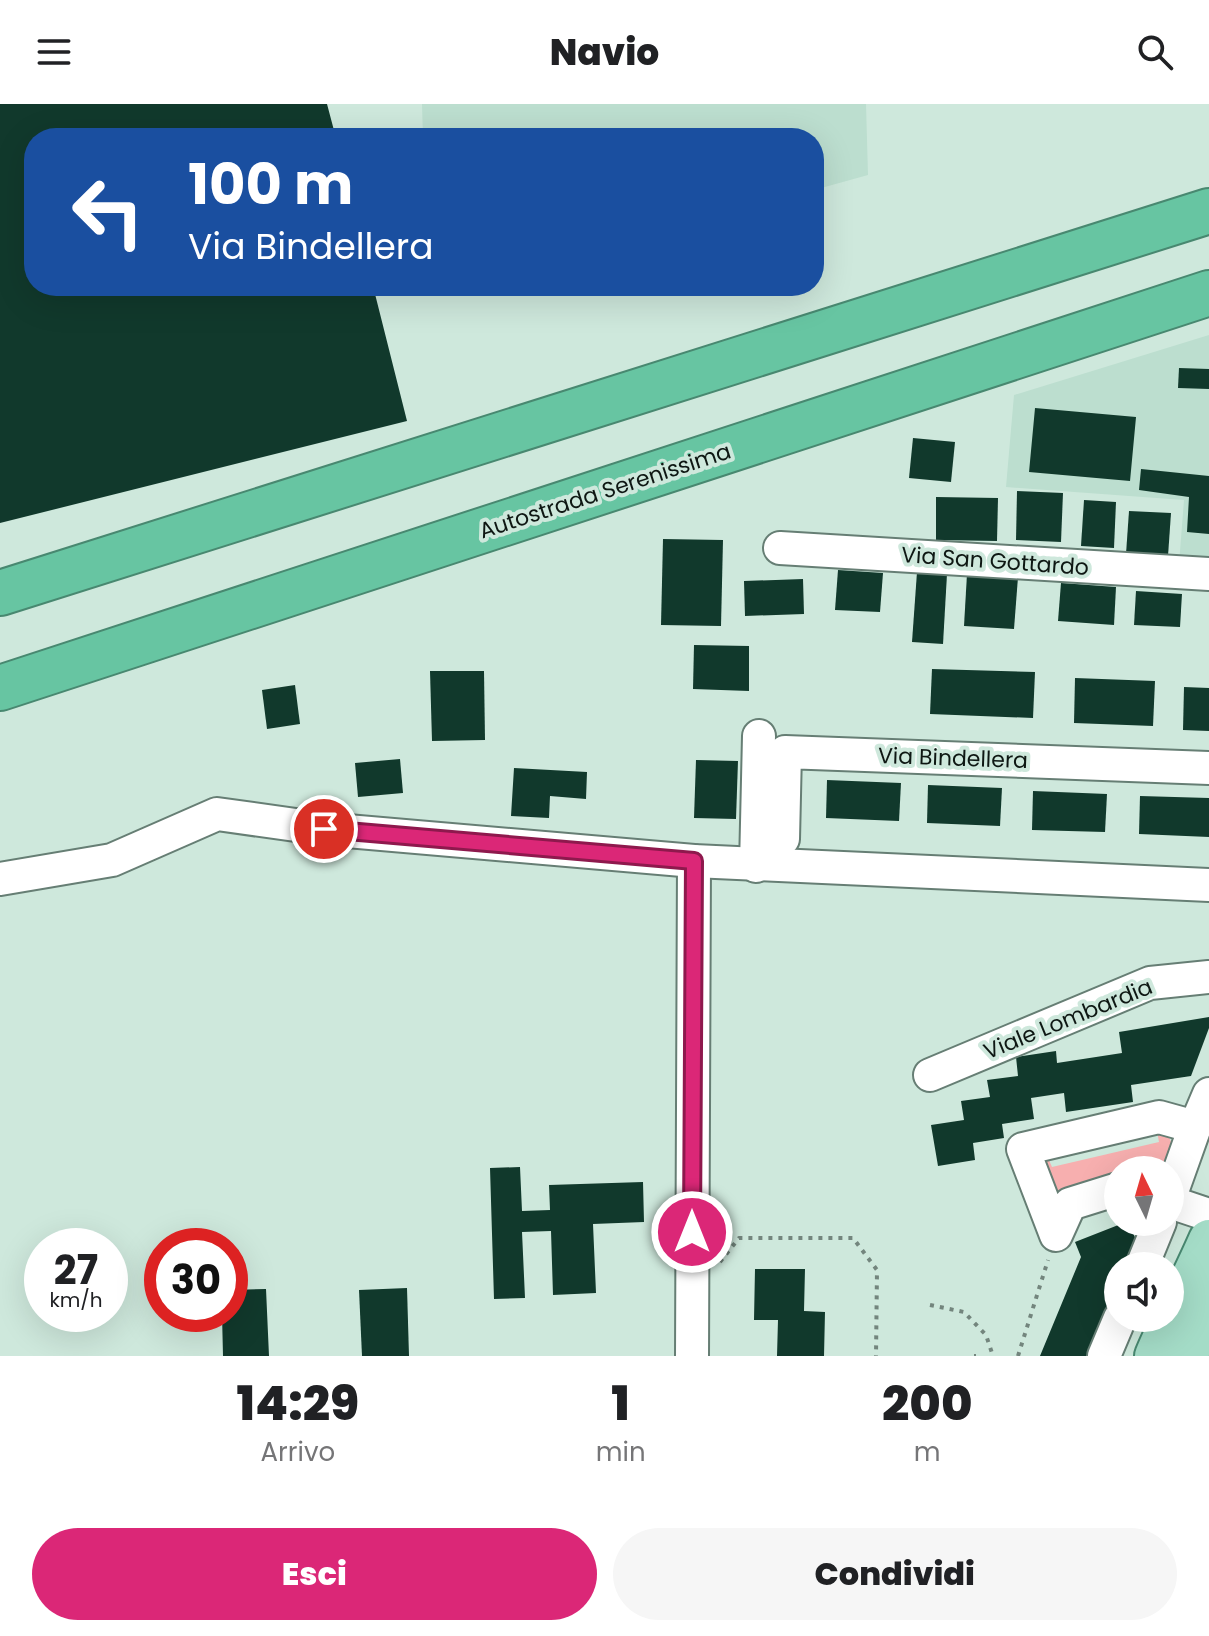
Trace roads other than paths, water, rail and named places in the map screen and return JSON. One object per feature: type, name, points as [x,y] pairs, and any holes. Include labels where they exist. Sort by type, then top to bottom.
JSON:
[{"type":"highway","points":[[0,593],[1209,211]]},
{"type":"highway","name":"Autostrada Serenissima","points":[[0,688],[1209,293]]},
{"type":"main road","points":[[1155,1356],[1209,1240]]},
{"type":"main road","points":[[1187,1356],[1209,1305]]},
{"type":"street","name":"Via San Gottardo","points":[[780,548],[1209,574]]},
{"type":"street","points":[[756,866],[759,736]]},
{"type":"street","name":"Via Bindellera","points":[[783,839],[785,752],[1209,768]]},
{"type":"street","points":[[0,879],[112,860],[217,814],[324,829],[756,866],[1209,885]]},
{"type":"street","points":[[692,1356],[694,861]]},
{"type":"street","name":"Viale Lombardia","points":[[930,1075],[1150,983],[1209,977]]},
{"type":"street","points":[[1196,1166],[1195,1127],[1209,1094]]},
{"type":"street","points":[[1104,1193],[1070,1204],[1056,1235],[1023,1149],[1159,1117],[1195,1127]]},
{"type":"street","points":[[1184,1205],[1209,1215]]},
{"type":"street","points":[[1104,1356],[1114,1332]]}]
